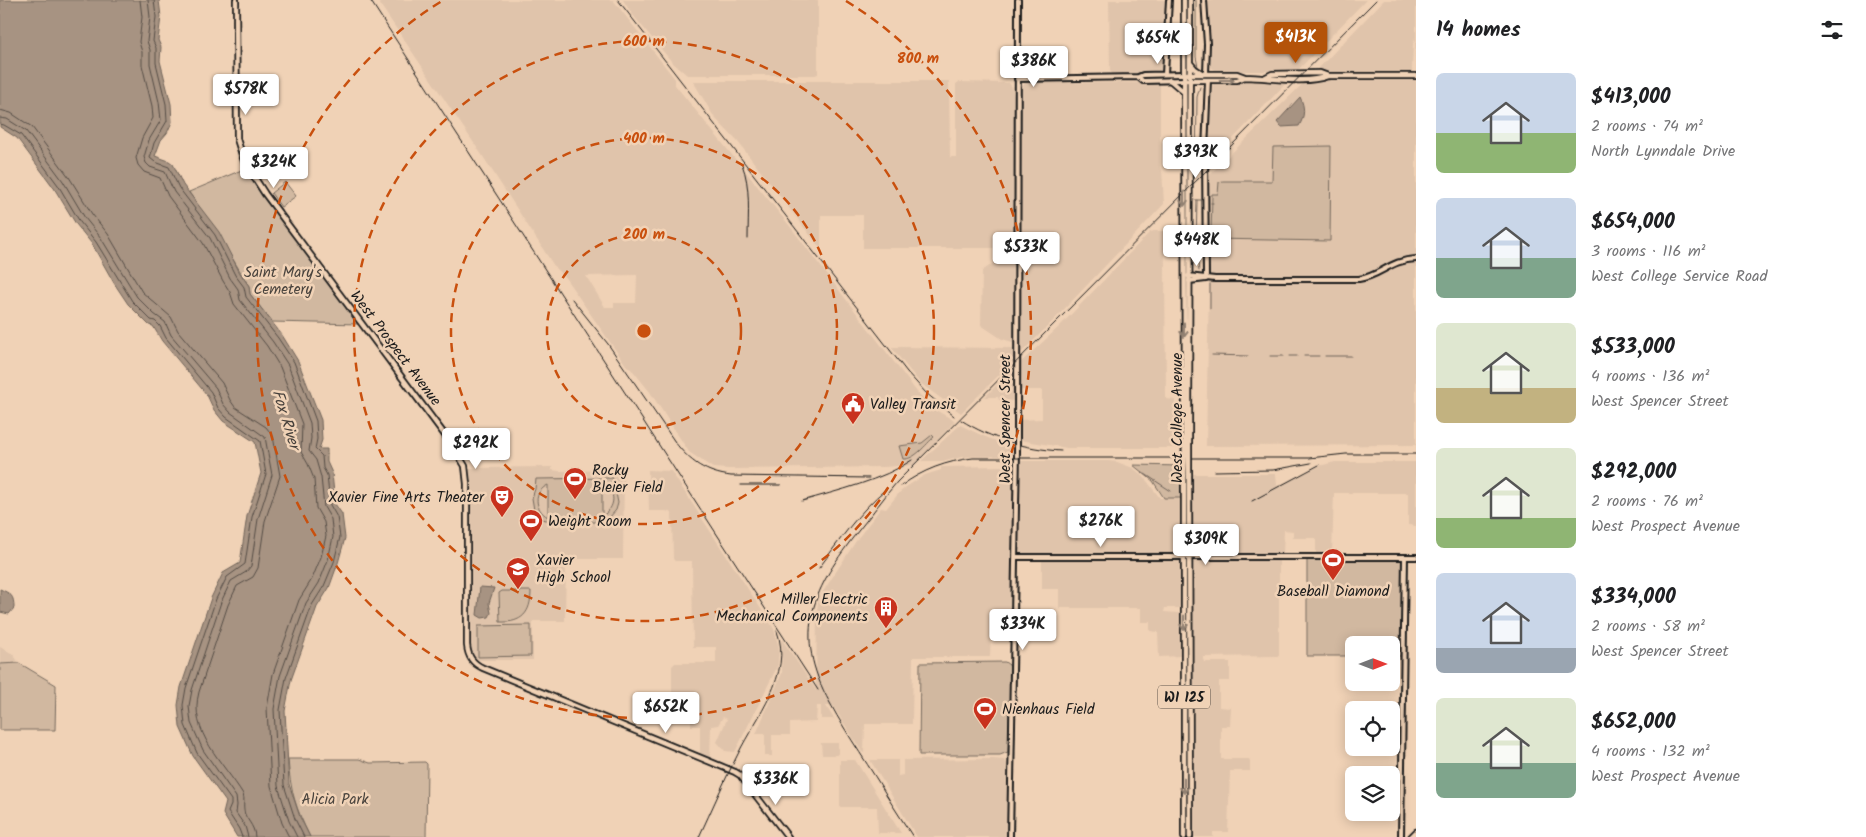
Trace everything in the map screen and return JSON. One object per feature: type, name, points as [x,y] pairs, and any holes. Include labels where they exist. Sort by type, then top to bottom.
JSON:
[{"type":"main road","name":"West Prospect Avenue","points":[[236,0],[237,134],[244,161],[265,194],[457,451],[466,471],[468,484],[467,645],[472,660],[482,668],[735,772],[740,775],[788,837]]},
{"type":"main road","name":"West College Avenue","points":[[1184,0],[1184,279],[1187,440]]},
{"type":"main road","name":"West College Avenue","points":[[1190,0],[1190,279],[1187,440],[1187,557],[1190,597],[1190,837]]},
{"type":"main road","points":[[1190,63],[1195,69],[1204,74]]},
{"type":"main road","points":[[1184,74],[1237,74],[1245,77],[1266,77],[1272,79],[1320,79],[1328,76],[1416,76]]},
{"type":"main road","points":[[1184,80],[1237,80],[1245,77]]},
{"type":"main road","points":[[1170,80],[1184,92]]},
{"type":"main road","name":"West College Avenue","points":[[1184,837],[1184,587],[1187,557]]},
{"type":"main road","points":[[1184,587],[1190,597]]},
{"type":"main road","points":[[1411,837],[1416,832]]},
{"type":"street","name":"West Spencer Street","points":[[1010,837],[1017,452],[1018,0]]},
{"type":"street","points":[[1165,74],[1169,0]]},
{"type":"street","points":[[1204,0],[1207,44],[1204,74]]},
{"type":"street","points":[[1138,78],[1143,75],[1184,74]]},
{"type":"street","points":[[1018,78],[1184,80]]},
{"type":"street","points":[[1206,279],[1205,150],[1208,80]]},
{"type":"street","points":[[1184,279],[1359,279],[1373,276],[1398,262],[1416,259]]},
{"type":"street","points":[[1015,556],[1416,557]]},
{"type":"street","points":[[1401,837],[1405,557]]},
{"type":"shaded area","points":[[377,0],[613,0],[675,79],[675,85],[789,225],[917,392],[934,409],[955,421],[914,465],[883,467],[713,468],[689,452],[650,392],[626,365],[564,276],[556,269],[482,155]],"holes":[[[637,275],[636,303],[614,303],[614,307],[605,307],[586,276]]]},
{"type":"shaded area","points":[[623,0],[818,0],[818,74],[687,75],[672,62],[632,14]]},
{"type":"shaded area","points":[[1109,0],[1167,0],[1163,66],[1160,72],[1113,74],[1110,71]]},
{"type":"shaded area","points":[[1207,0],[1366,0],[1297,71],[1216,71],[1211,67]]},
{"type":"shaded area","points":[[1384,0],[1416,0],[1416,64],[1415,38],[1412,69],[1413,76],[1416,76],[1416,445],[1206,446],[1209,286],[1207,177],[1318,69]]},
{"type":"shaded area","points":[[693,81],[949,81],[950,157],[956,157],[956,84],[959,82],[1009,83],[1012,87],[1015,101],[1015,248],[863,248],[863,215],[821,215],[821,249],[738,142],[714,117]]},
{"type":"shaded area","points":[[1288,81],[1208,165],[1213,84],[1219,82]]},
{"type":"shaded area","points":[[1026,82],[1156,83],[1160,85],[1160,169],[1162,169],[1164,204],[1052,322],[961,413],[920,383],[891,347],[1017,348],[1021,88]]},
{"type":"shaded area","points":[[1164,231],[1166,399],[1175,400],[1176,448],[1067,448],[1020,440],[1018,420],[1042,419],[1042,390],[1019,390],[1018,365],[1060,326],[1150,232]]},
{"type":"shaded area","points":[[1015,254],[1015,341],[1013,342],[1002,339],[981,325],[982,271],[1004,256]]},
{"type":"shaded area","points":[[1015,366],[1015,401],[999,400],[998,397],[985,397]]},
{"type":"shaded area","points":[[960,425],[1012,447],[1012,456],[962,457],[946,461],[921,461]]},
{"type":"shaded area","points":[[1020,461],[1108,461],[1133,468],[1143,476],[1160,498],[1181,498],[1179,552],[1175,554],[1083,555],[1031,555],[1020,553],[1018,545]]},
{"type":"shaded area","points":[[1335,462],[1416,462],[1416,526],[1408,525],[1408,493],[1334,493],[1332,554],[1316,554],[1316,538],[1293,538],[1293,531],[1284,530],[1283,555],[1193,553],[1191,474],[1276,474],[1277,486],[1319,466]]},
{"type":"shaded area","points":[[1007,466],[1013,470],[1014,477],[1011,613],[994,613],[990,657],[913,657],[912,724],[865,724],[864,753],[833,706],[826,706],[834,719],[821,719],[821,706],[817,706],[816,722],[790,723],[790,735],[772,735],[772,756],[765,756],[765,734],[756,734],[782,673],[781,638],[816,690],[817,609],[819,598],[858,538],[881,508],[886,509],[906,487],[925,475],[941,470],[941,467]]},
{"type":"shaded area","name":"Xavier High School","points":[[552,467],[552,470],[559,471],[624,470],[623,559],[566,559],[565,621],[533,621],[533,660],[476,660],[470,647],[471,482],[469,468]]},
{"type":"shaded area","points":[[648,470],[671,471],[774,629],[779,648],[778,665],[735,752],[725,751],[717,742],[727,719],[723,717],[718,725],[711,726],[710,759],[700,755],[700,726],[691,726],[691,718],[672,717],[672,666],[675,663],[716,663],[716,647],[693,647],[692,561],[675,561],[673,559],[672,513],[649,511]]},
{"type":"shaded area","points":[[1042,560],[1180,561],[1182,564],[1182,606],[1179,608],[1165,608],[1164,612],[1182,615],[1181,656],[1159,657],[1158,632],[1150,631],[1150,622],[1141,622],[1141,608],[1059,608],[1059,589],[1042,589]]},
{"type":"shaded area","points":[[1194,560],[1279,560],[1279,656],[1203,657],[1204,662],[1230,662],[1230,681],[1219,681],[1219,707],[1231,708],[1230,726],[1221,726],[1221,759],[1249,759],[1250,761],[1250,771],[1230,771],[1228,832],[1213,832],[1213,837],[1192,837],[1192,563]]},
{"type":"shaded area","points":[[0,647],[13,654],[19,663],[0,664]]},
{"type":"shaded area","points":[[821,743],[838,743],[838,755],[822,755]]},
{"type":"shaded area","points":[[840,760],[855,760],[901,833],[878,833],[877,807],[840,807]]},
{"type":"shaded area","points":[[870,760],[898,760],[898,776],[903,775],[903,760],[1004,760],[1009,766],[1007,837],[917,837]]},
{"type":"green space","points":[[242,80],[270,80],[270,103],[241,104]]},
{"type":"green space","points":[[1331,146],[1330,241],[1211,239],[1212,194],[1218,194],[1219,182],[1272,181],[1273,147]]},
{"type":"green space","name":"Saint Mary's Cemetery","points":[[244,169],[359,324],[272,322],[250,294],[249,286],[189,192]]},
{"type":"green space","points":[[285,182],[296,196],[281,207],[271,193]]},
{"type":"green space","points":[[932,435],[934,437],[920,451],[912,457],[903,459],[899,446],[922,443]]},
{"type":"green space","points":[[1133,465],[1181,466],[1181,498],[1164,498],[1153,481]]},
{"type":"green space","points":[[613,478],[618,503],[616,510],[609,518],[597,522],[555,522],[542,519],[534,510],[532,498],[536,479]],"holes":[[[602,484],[610,491],[613,500],[610,509],[602,516]],[[548,485],[548,517],[540,510],[537,501],[540,492]]]},
{"type":"green space","points":[[1307,559],[1403,559],[1401,656],[1400,636],[1345,636],[1345,656],[1307,656]]},
{"type":"green space","points":[[502,591],[531,591],[531,599],[524,615],[514,621],[500,622],[499,593]]},
{"type":"green space","points":[[531,625],[531,656],[478,657],[478,626]]},
{"type":"green space","points":[[1005,662],[1011,669],[1008,752],[1000,755],[919,755],[920,663]]},
{"type":"green space","points":[[19,663],[56,685],[55,730],[0,730],[0,664]]},
{"type":"green space","name":"Alicia Park","points":[[288,759],[359,759],[370,763],[425,762],[427,764],[426,837],[310,837],[294,799]]},
{"type":"water","name":"Fox River","points":[[0,0],[159,0],[161,17],[158,40],[161,47],[160,61],[171,104],[172,122],[161,140],[155,156],[173,164],[183,185],[219,232],[240,273],[249,286],[250,294],[282,335],[298,361],[321,420],[322,440],[319,449],[327,449],[327,462],[332,473],[335,504],[342,514],[345,538],[329,588],[317,607],[291,680],[285,711],[289,784],[300,817],[310,837],[237,837],[223,814],[226,802],[193,756],[180,727],[178,705],[181,687],[211,598],[223,573],[240,563],[247,516],[261,473],[255,442],[223,421],[214,410],[207,395],[162,341],[153,326],[149,325],[128,304],[92,244],[76,224],[54,188],[17,138],[0,127]]},
{"type":"water","points":[[1300,97],[1304,111],[1299,126],[1281,127],[1277,122]]},
{"type":"water","points":[[480,587],[494,588],[489,603],[491,613],[489,617],[482,618],[477,615]]},
{"type":"water","points":[[0,589],[9,594],[13,600],[14,608],[9,614],[0,612]]},
{"type":"waterway","points":[[1196,0],[1196,57],[1198,67]]},
{"type":"waterway","points":[[1196,175],[1197,97],[1200,87]]},
{"type":"waterway","points":[[1195,200],[1201,200]]},
{"type":"waterway","points":[[1197,200],[1196,246],[1199,271]]},
{"type":"waterway","points":[[1210,284],[1210,308]]},
{"type":"waterway","points":[[1212,355],[1248,356]]},
{"type":"waterway","points":[[1270,356],[1283,356]]},
{"type":"waterway","points":[[1289,356],[1297,356]]},
{"type":"waterway","points":[[1304,356],[1319,356]]},
{"type":"waterway","points":[[1325,356],[1351,356]]},
{"type":"waterway","points":[[1145,474],[1171,491]]},
{"type":"railway","points":[[370,0],[818,690]]},
{"type":"railway","points":[[618,0],[907,372],[926,393],[954,416]]},
{"type":"railway","points":[[890,801],[844,728],[818,678],[812,655],[810,633],[813,612],[819,592],[830,572],[843,551],[897,482],[1376,0]]},
{"type":"railway","points":[[742,164],[748,191],[748,239]]},
{"type":"railway","points":[[572,299],[608,344],[675,442],[699,465],[714,472],[731,476],[869,478]]},
{"type":"railway","points":[[961,420],[984,433],[1009,442],[1061,451]]},
{"type":"railway","points":[[901,486],[917,475],[935,467],[973,458],[1309,458],[1346,454],[1416,454]]},
{"type":"railway","points":[[802,501],[874,479],[912,460]]},
{"type":"railway","points":[[1215,471],[1273,470],[1311,463]]},
{"type":"railway","points":[[1252,501],[1319,465]]},
{"type":"railway","points":[[741,485],[781,485]]},
{"type":"railway","points":[[819,568],[858,516],[886,489]]},
{"type":"railway","points":[[699,837],[733,764],[770,695],[780,664],[781,647],[777,631]]},
{"type":"railway","points":[[886,795],[913,837]]},
{"type":"place","name":"Valley Transit","points":[[853,425]]},
{"type":"place","name":"Rocky Bleier Field","points":[[575,500]]},
{"type":"place","name":"Xavier Fine Arts Theater","points":[[502,518]]},
{"type":"place","name":"Weight Room","points":[[531,542]]},
{"type":"place","name":"Baseball Diamond","points":[[1333,581]]},
{"type":"place","name":"Xavier High School","points":[[518,590]]},
{"type":"place","name":"Miller Electric Mechanical Components","points":[[886,629]]},
{"type":"place","name":"Nienhaus Field","points":[[985,730]]}]
